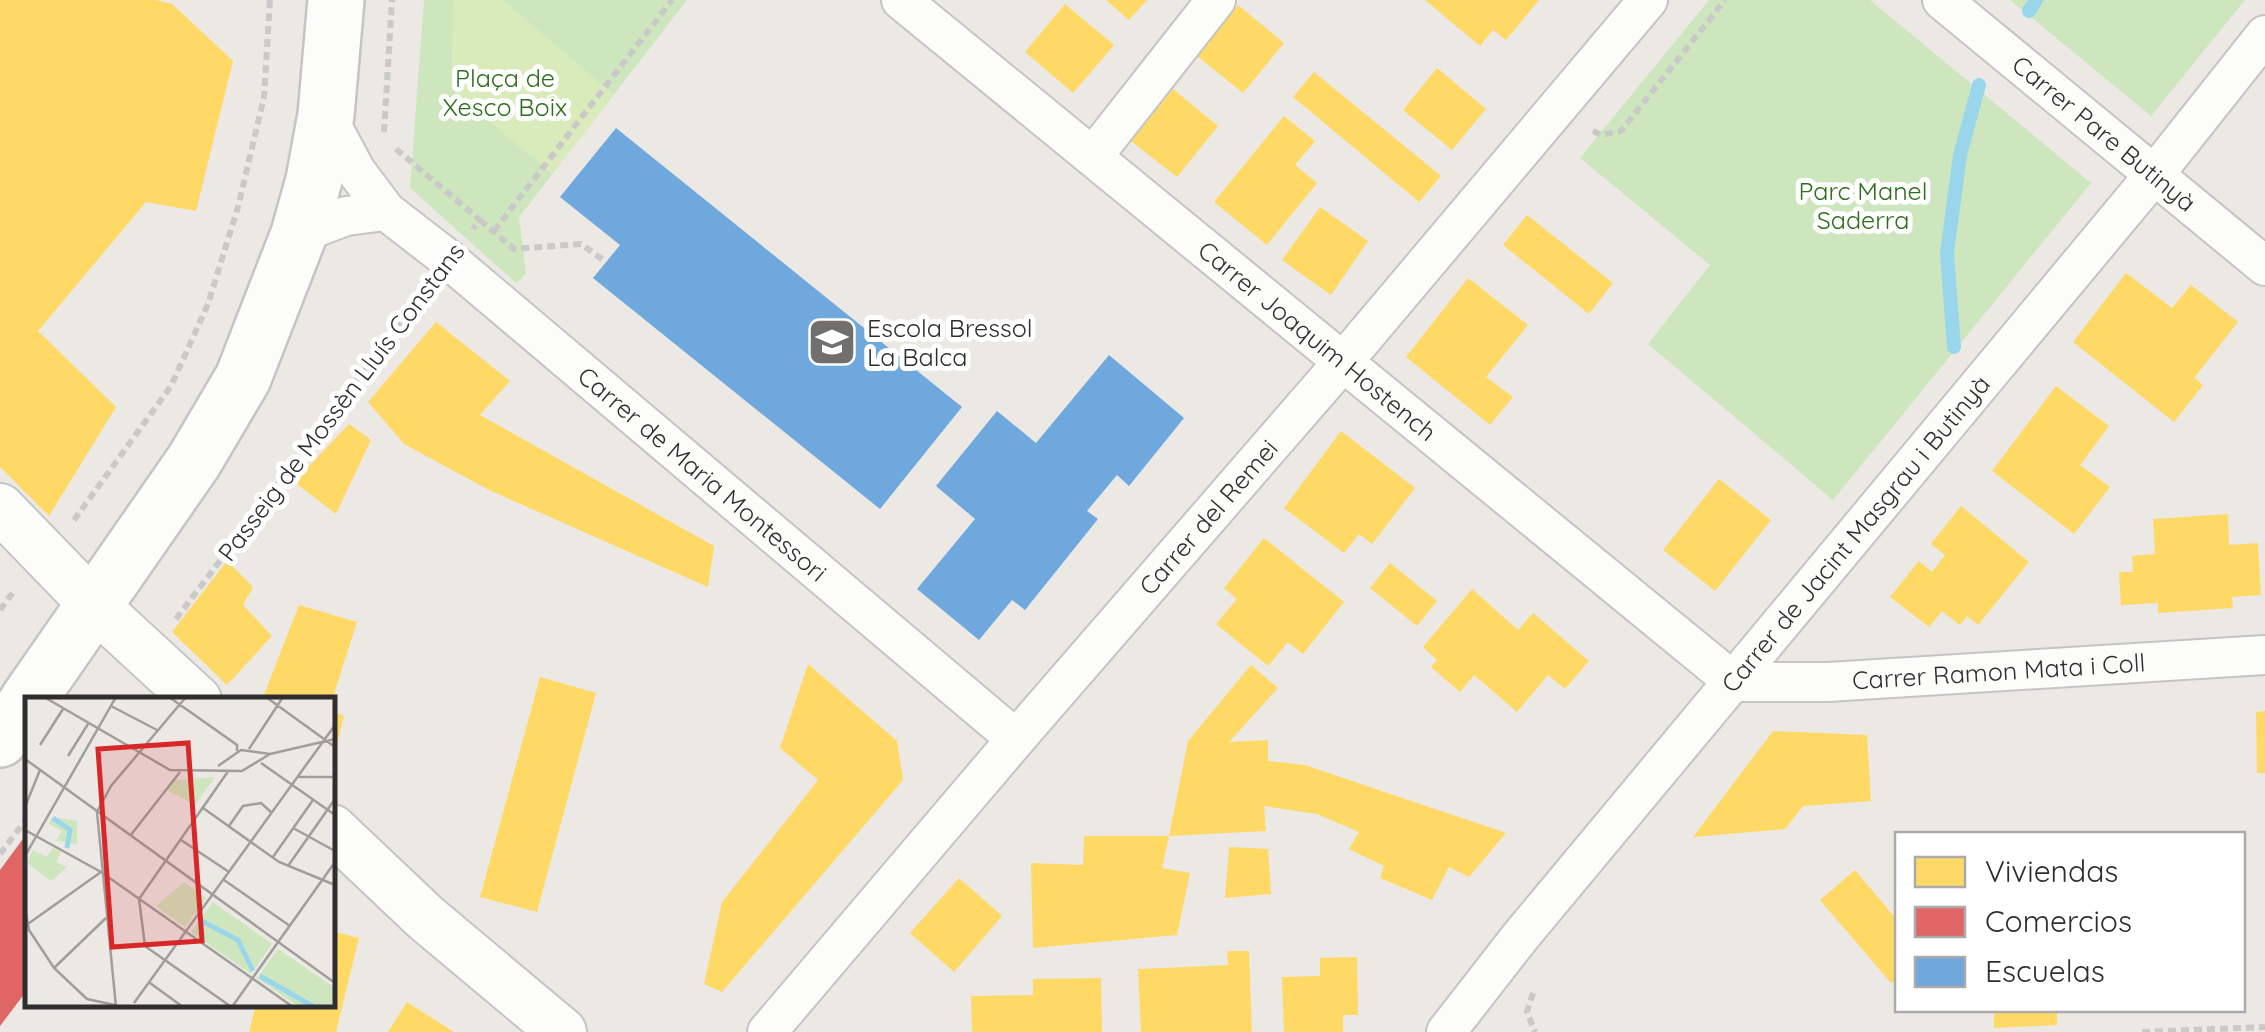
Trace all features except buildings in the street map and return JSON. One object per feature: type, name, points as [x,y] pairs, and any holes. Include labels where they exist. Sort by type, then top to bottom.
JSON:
[{"type":"main road","points":[[30,697],[194,461],[243,378],[299,234],[326,115],[336,0]]},
{"type":"main road","points":[[0,739],[25,704]]},
{"type":"street","name":"Carrer Joaquim Hostench","points":[[901,0],[1734,682]]},
{"type":"street","points":[[1094,155],[1216,0]]},
{"type":"street","name":"Carrer del Remei","points":[[768,1032],[1016,738],[1342,364],[1648,0]]},
{"type":"street","name":"Carrer Pare Butinyà","points":[[1942,0],[2265,266]]},
{"type":"street","name":"Carrer de Jacint Masgrau i Butinyà","points":[[1446,1032],[1520,937],[2154,175],[2265,36]]},
{"type":"street","name":"Carrer de Maria Montessori","points":[[326,115],[356,171],[386,211],[1016,738]]},
{"type":"street","points":[[299,234],[346,216],[386,211]]},
{"type":"street","points":[[0,508],[95,606],[194,697]]},
{"type":"street","name":"Carrer Ramon Mata i Coll","points":[[1734,682],[1828,682],[2265,655]]},
{"type":"street","points":[[335,832],[426,918],[562,1032]]},
{"type":"path","points":[[0,610],[44,550],[82,513],[170,386],[208,304],[238,206],[264,97],[270,0]]},
{"type":"path","name":"Passeig de Mossèn Lluís Constans","points":[[149,653],[480,220],[384,138],[392,0]]},
{"type":"path","points":[[494,232],[672,0]]},
{"type":"path","points":[[1590,128],[1601,135],[1621,131],[1724,0]]},
{"type":"path","points":[[480,220],[514,249],[581,244],[606,262]]},
{"type":"path","points":[[0,854],[25,821]]},
{"type":"path","points":[[2142,1032],[2265,1027]]},
{"type":"green space","name":"Plaça de Xesco Boix","points":[[424,0],[687,0],[519,217],[526,274],[516,283],[410,188]]},
{"type":"green space","points":[[454,0],[503,0],[614,95],[552,174],[451,89]]},
{"type":"green space","name":"Parc Manel Saderra","points":[[1709,0],[1870,0],[2091,183],[1833,500],[1648,344],[1710,265],[1580,158]]},
{"type":"green space","points":[[2010,0],[2245,0],[2151,116]]},
{"type":"waterway","points":[[2029,11],[2036,0]]},
{"type":"waterway","points":[[1954,347],[1947,253],[1960,155],[1979,85]]},
{"type":"place","name":"Escola Bressol La Balca","points":[[832,342]]}]
